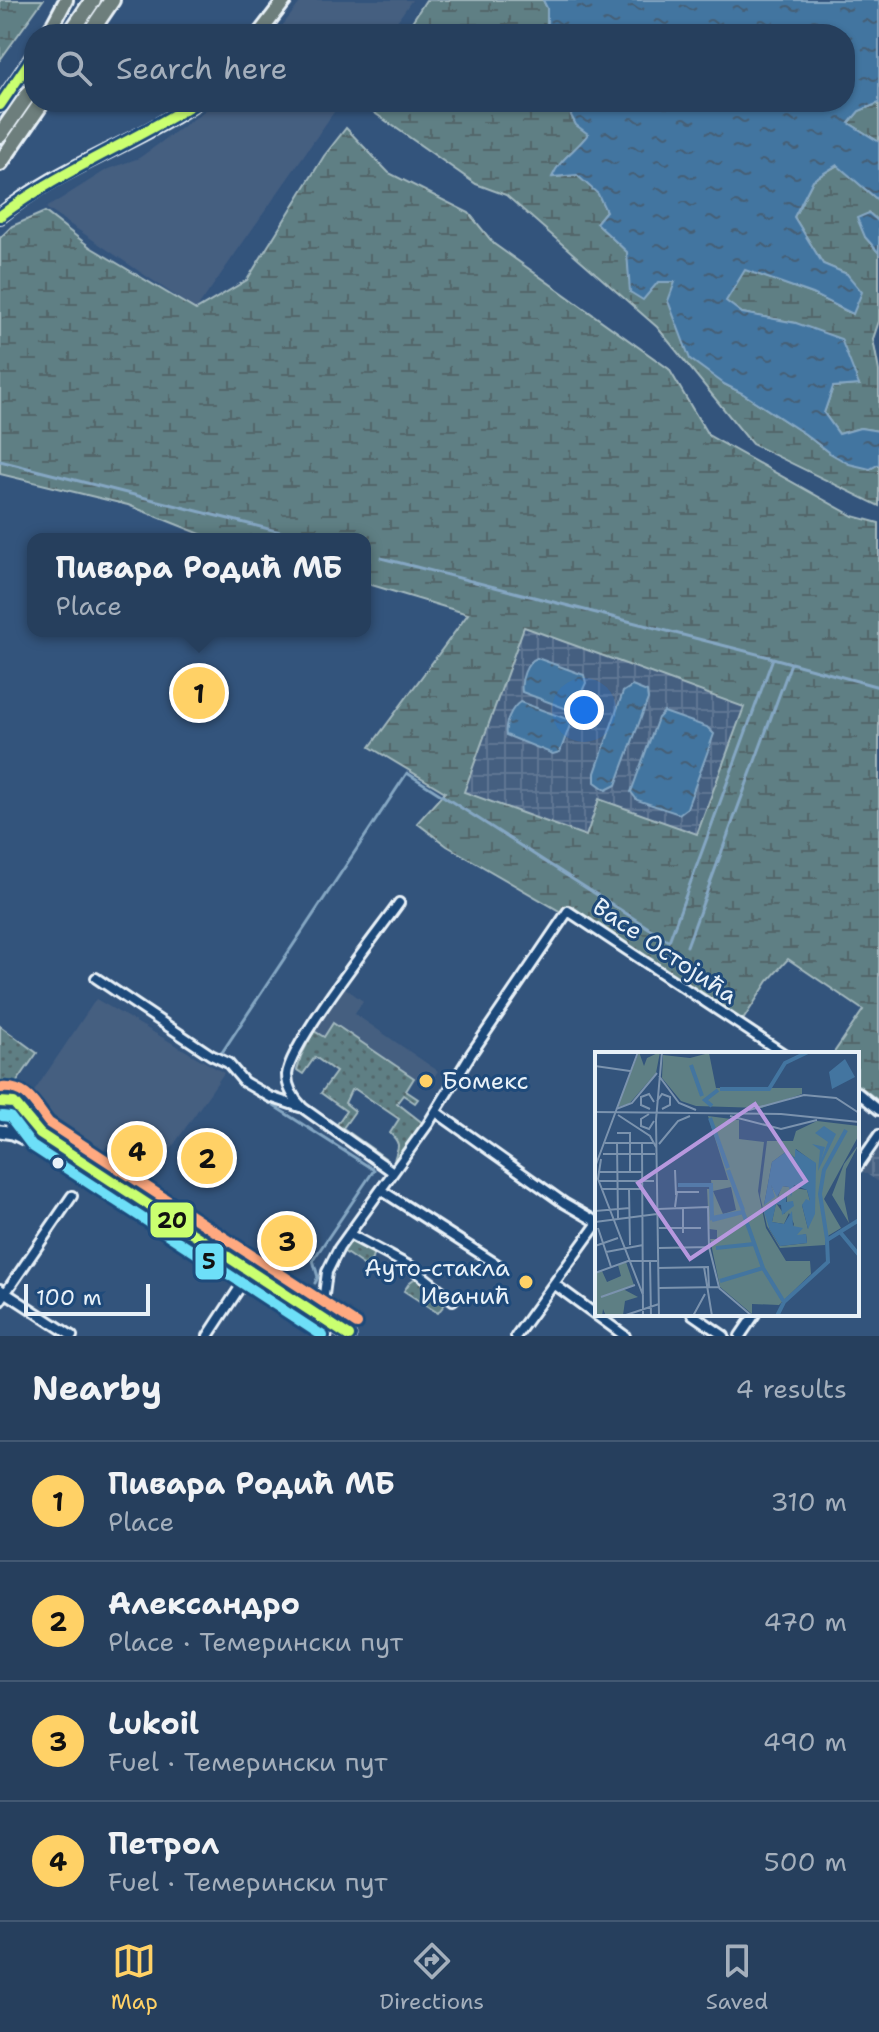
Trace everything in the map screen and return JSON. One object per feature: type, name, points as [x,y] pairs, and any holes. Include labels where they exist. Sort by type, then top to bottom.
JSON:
[{"type":"highway","points":[[77,24],[93,0]]},
{"type":"highway","points":[[96,24],[112,0]]},
{"type":"highway","points":[[0,135],[24,100]]},
{"type":"highway","points":[[0,163],[35,112]]},
{"type":"main road","points":[[53,24],[66,0]]},
{"type":"main road","points":[[267,24],[285,0]]},
{"type":"main road","points":[[0,105],[24,70]]},
{"type":"main road","points":[[0,216],[44,185],[179,112]]},
{"type":"main road","points":[[0,1102],[15,1101],[44,1136],[349,1336]]},
{"type":"main road","points":[[13,1133],[22,1127],[26,1117]]},
{"type":"main road","points":[[0,1131],[13,1133],[34,1143],[325,1336]]},
{"type":"street","points":[[393,1172],[302,1107],[294,1099],[287,1078],[294,1056],[323,1008],[399,903]]},
{"type":"street","name":"Васе Остојића","points":[[319,1316],[327,1272],[349,1234],[436,1112],[471,1054],[568,911],[781,1052]]},
{"type":"street","points":[[96,978],[223,1061],[244,1082],[270,1097],[302,1107]]},
{"type":"street","points":[[859,1094],[879,1110]]},
{"type":"street","points":[[436,1112],[595,1222]]},
{"type":"street","points":[[859,1161],[879,1135]]},
{"type":"street","points":[[381,1190],[501,1267]]},
{"type":"street","points":[[0,1301],[3,1291],[72,1196]]},
{"type":"street","points":[[516,1336],[595,1226]]},
{"type":"street","points":[[349,1234],[411,1267],[453,1300]]},
{"type":"street","points":[[208,1336],[244,1281]]},
{"type":"street","points":[[554,1284],[595,1314]]},
{"type":"street","points":[[3,1291],[72,1336]]},
{"type":"street","points":[[598,1316],[625,1336]]},
{"type":"street","points":[[695,1316],[724,1336]]},
{"type":"street","points":[[740,1336],[754,1316]]},
{"type":"shaded area","points":[[302,0],[412,0],[395,24],[284,24]]},
{"type":"shaded area","points":[[203,112],[334,112],[196,310],[46,208],[108,169],[139,158]]},
{"type":"shaded area","points":[[524,627],[744,706],[697,835],[600,799],[586,836],[464,792]]},
{"type":"shaded area","points":[[344,987],[363,1001],[355,1014],[438,1071],[427,1087],[334,1024],[324,1037],[314,1031]]},
{"type":"shaded area","points":[[96,999],[224,1073],[168,1153],[123,1122],[104,1150],[29,1099]]},
{"type":"shaded area","points":[[879,1146],[879,1182],[862,1171]]},
{"type":"green space","points":[[0,0],[43,0],[24,24],[0,60]]},
{"type":"green space","points":[[426,0],[543,0],[547,8],[548,24],[410,24]]},
{"type":"green space","points":[[879,103],[879,142],[849,123],[859,111]]},
{"type":"green space","points":[[373,112],[572,112],[589,133],[560,164],[553,177],[577,175],[598,193],[606,211],[596,223],[627,252],[631,292],[658,282],[675,282],[724,384],[805,434],[828,452],[870,469],[879,464],[879,506],[752,444],[657,327],[506,195],[476,184]]},
{"type":"green space","points":[[346,128],[389,173],[469,213],[494,244],[669,369],[708,435],[853,516],[879,523],[879,1101],[859,1086],[859,1052],[834,1052],[863,1010],[788,959],[768,981],[743,1020],[668,975],[587,920],[563,913],[447,846],[417,823],[445,792],[370,747],[468,614],[371,585],[371,533],[198,533],[128,505],[0,474],[0,238],[12,226],[45,212],[90,247],[196,310],[247,280],[324,156]],"holes":[[[524,627],[744,707],[697,834],[599,799],[586,836],[464,792]]]},
{"type":"green space","points":[[838,165],[879,201],[879,222],[869,213],[865,237],[879,253],[879,321],[873,339],[879,371],[879,431],[860,428],[839,434],[824,413],[833,387],[859,385],[796,323],[742,313],[725,301],[744,269],[813,294],[852,314],[847,274],[823,264],[794,217],[813,180]]},
{"type":"green space","points":[[333,1023],[414,1078],[406,1091],[418,1099],[415,1103],[403,1095],[397,1103],[424,1124],[394,1165],[398,1146],[390,1133],[399,1119],[355,1089],[351,1090],[345,1103],[355,1111],[343,1128],[385,1158],[383,1160],[336,1126],[346,1111],[321,1093],[336,1072],[315,1057],[303,1074],[297,1070],[314,1031],[324,1037]]},
{"type":"green space","points":[[0,1026],[37,1053],[14,1086],[0,1084]]},
{"type":"green space","points":[[354,1239],[374,1249],[366,1267],[343,1251]]},
{"type":"green space","points":[[418,1276],[448,1300],[438,1313],[404,1291]]},
{"type":"water","points":[[543,0],[879,0],[879,103],[859,111],[849,123],[879,142],[879,201],[837,165],[813,180],[794,217],[823,264],[847,274],[862,292],[853,314],[813,294],[745,270],[726,301],[742,313],[796,323],[841,339],[859,385],[833,387],[824,413],[839,434],[860,428],[879,431],[879,464],[870,469],[849,464],[690,359],[668,301],[675,282],[658,282],[643,300],[630,292],[627,252],[596,223],[606,211],[598,194],[577,175],[552,177],[588,134],[576,125],[569,112],[855,112],[855,24],[547,24],[547,8]]},
{"type":"water","points":[[869,213],[879,222],[879,253],[865,237],[857,218]]},
{"type":"water","points":[[537,658],[584,675],[586,683],[574,708],[567,709],[522,692],[525,672]]},
{"type":"water","points":[[632,686],[647,692],[648,699],[616,785],[606,790],[595,782],[595,773],[623,692]]},
{"type":"water","points":[[520,702],[567,719],[570,725],[560,752],[553,754],[506,735],[509,717]]},
{"type":"water","points":[[664,712],[707,727],[714,734],[687,808],[679,814],[637,800],[631,792],[658,718]]},
{"type":"waterway","points":[[0,461],[284,533]]},
{"type":"waterway","points":[[381,558],[773,658]]},
{"type":"waterway","points":[[222,1058],[221,1054],[407,773],[669,941],[773,658],[791,663]]},
{"type":"waterway","points":[[687,946],[791,663],[879,687]]},
{"type":"waterway","points":[[225,1065],[238,1083],[374,1170],[313,1260],[318,1277],[315,1283]]},
{"type":"transit line","name":"20","points":[[0,105],[24,70]]},
{"type":"transit line","name":"20","points":[[0,216],[47,185],[179,112]]},
{"type":"transit line","points":[[0,1088],[24,1093],[49,1123],[357,1324]]},
{"type":"transit line","name":"20","points":[[0,1102],[14,1103],[40,1134],[349,1336]]},
{"type":"transit line","name":"5","points":[[2,1116],[10,1117],[32,1146],[323,1336]]},
{"type":"place","name":"Пивара Родић МБ","points":[[199,693]]},
{"type":"place","name":"Бомекс","points":[[426,1081]]},
{"type":"place","name":"Петрол","points":[[137,1151]]},
{"type":"place","name":"Александро","points":[[207,1158]]},
{"type":"place","name":"Lukoil","points":[[287,1241]]},
{"type":"place","name":"Ауто-стакла Иванић","points":[[526,1282]]}]
